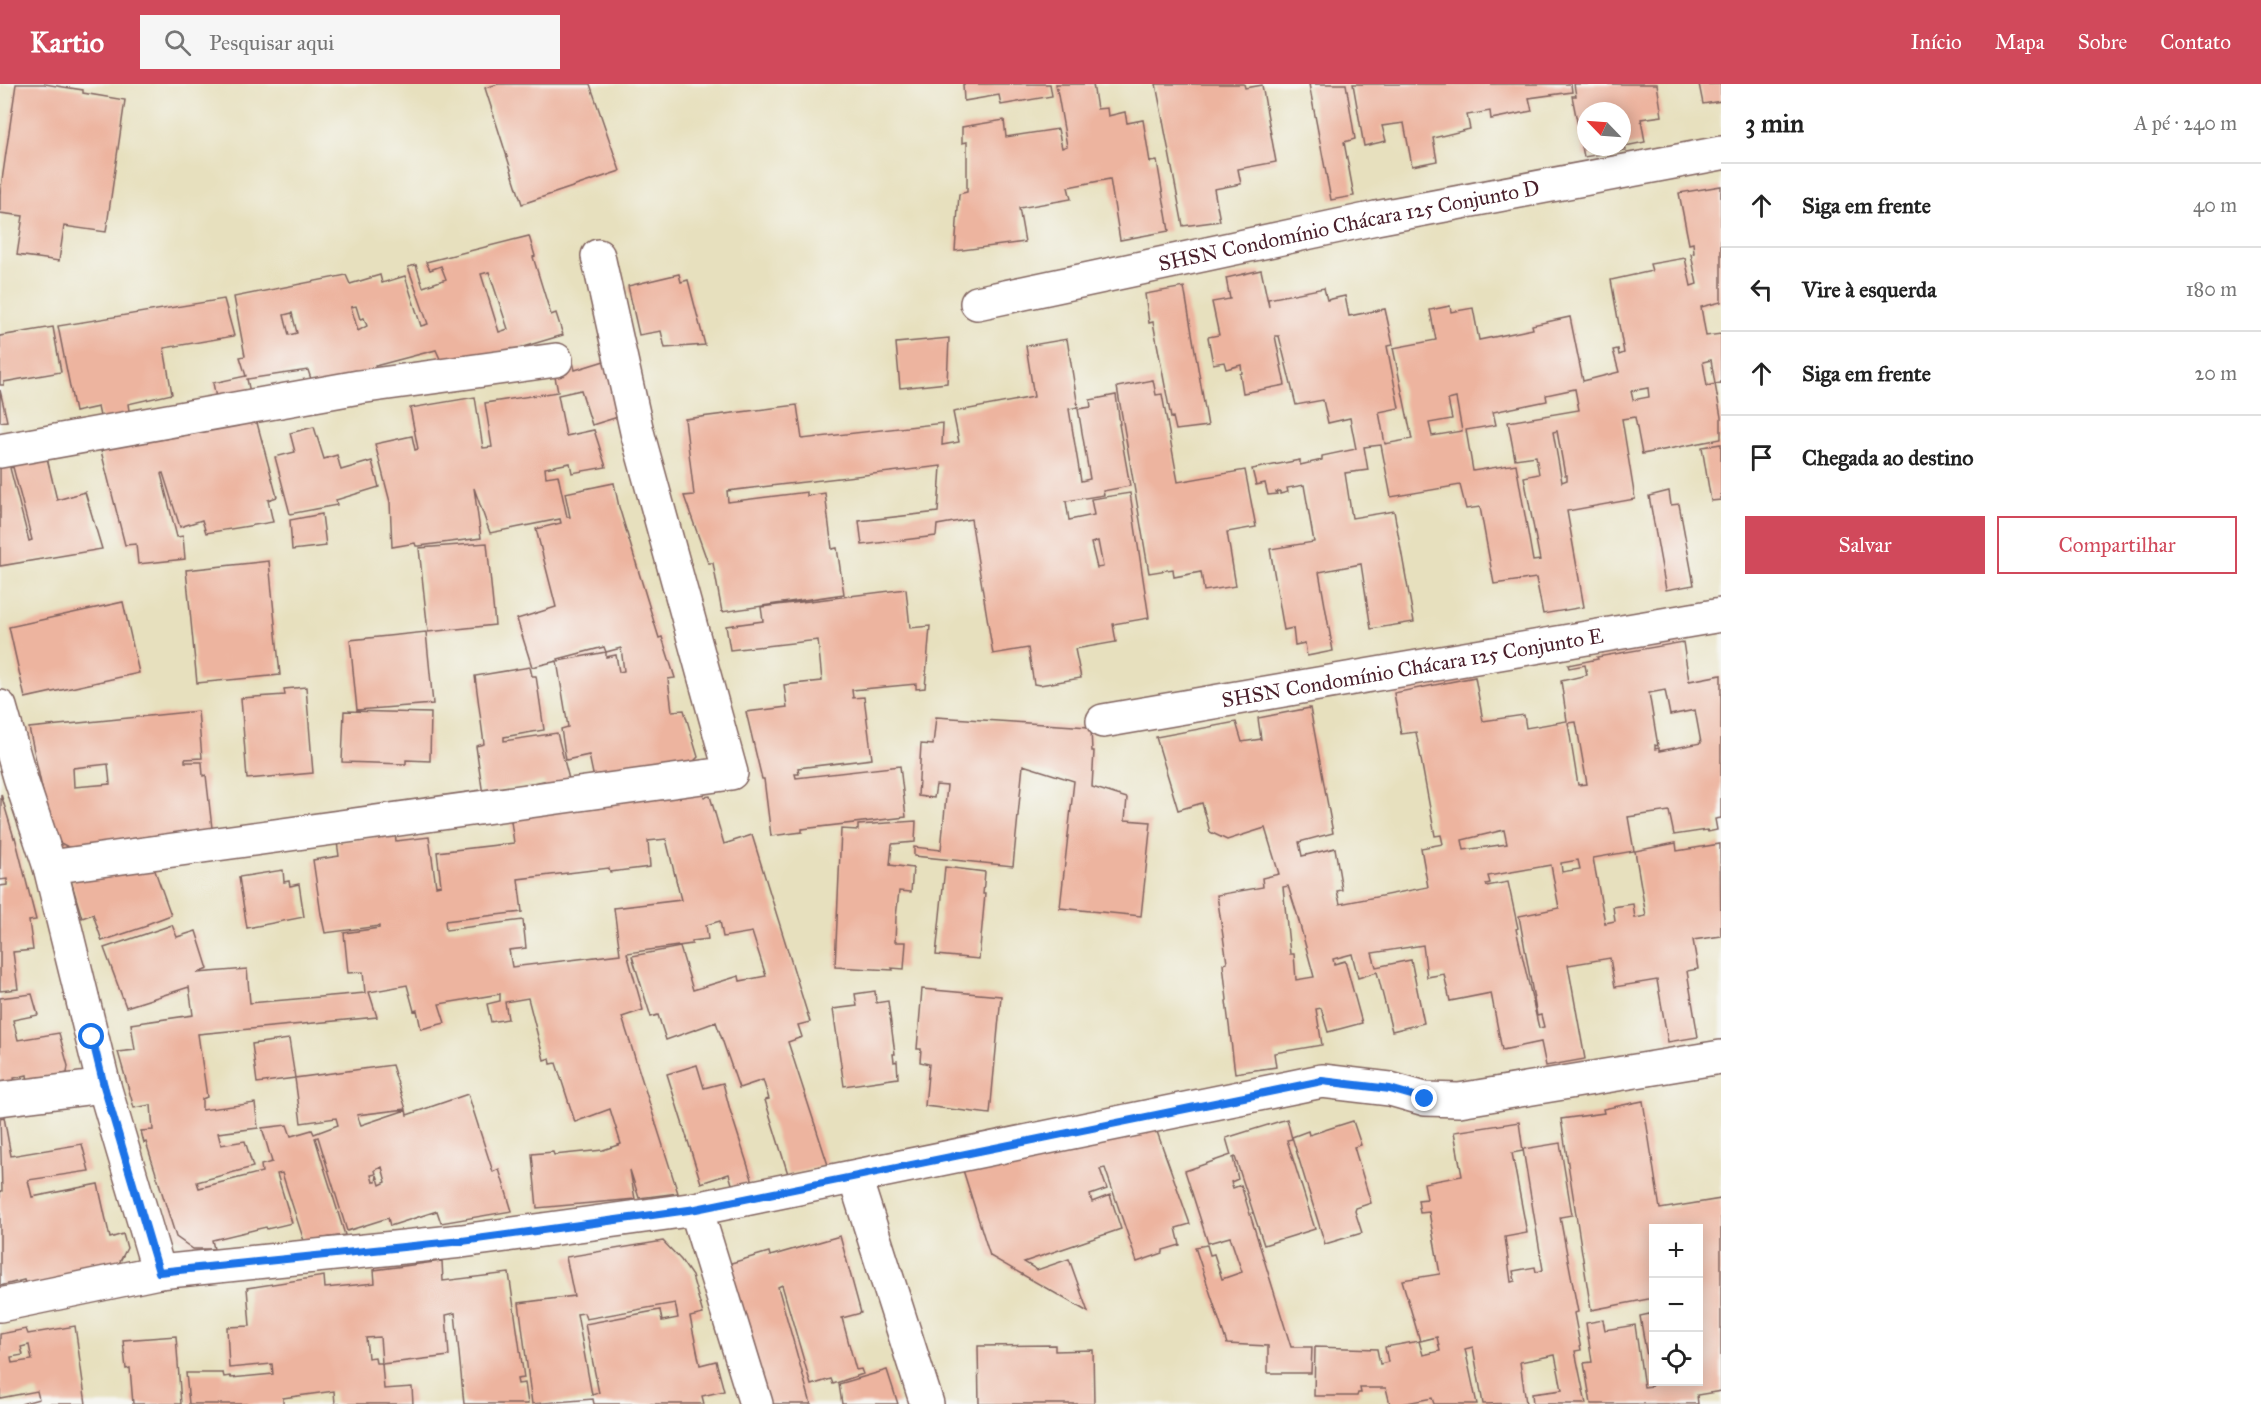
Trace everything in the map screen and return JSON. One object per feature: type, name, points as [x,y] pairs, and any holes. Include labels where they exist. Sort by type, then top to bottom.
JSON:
[{"type":"street","name":"SHSN Condomínio Chácara 125 Conjunto D","points":[[977,303],[1376,218],[1721,153]]},
{"type":"street","points":[[50,867],[731,773],[637,432],[598,256]]},
{"type":"street","points":[[0,452],[359,387],[556,360]]},
{"type":"street","name":"SHSN Condomínio Chácara 125 Conjunto E","points":[[1103,721],[1721,615]]},
{"type":"street","points":[[0,706],[10,779],[50,867],[104,1086],[159,1272]]},
{"type":"street","points":[[0,1305],[159,1272],[462,1241],[696,1209],[1322,1081],[1390,1089],[1425,1099],[1459,1100],[1721,1057]]},
{"type":"street","points":[[0,1099],[104,1086]]},
{"type":"street","points":[[855,1178],[927,1404]]},
{"type":"street","points":[[696,1209],[756,1404]]},
{"type":"building","points":[[16,84],[44,84],[125,100],[106,232],[64,226],[59,261],[17,255],[23,216],[0,213],[0,194]]},
{"type":"building","points":[[498,84],[590,84],[620,171],[522,204],[485,88]]},
{"type":"building","points":[[963,84],[1050,84],[1052,96],[1001,105],[999,95],[964,101]]},
{"type":"building","points":[[1056,84],[1093,84],[1097,109],[1107,108],[1108,116],[1125,112],[1127,123],[1143,120],[1150,162],[1157,161],[1169,231],[1120,240],[1110,179],[1068,187],[1071,199],[1019,208],[1025,242],[955,251],[959,194],[967,192],[967,142],[962,143],[962,127],[1004,120],[1006,137],[1058,129],[1062,148],[1067,146]]},
{"type":"building","points":[[1156,84],[1244,84],[1245,88],[1262,85],[1276,162],[1238,169],[1241,184],[1214,189],[1220,221],[1183,226]]},
{"type":"building","points":[[1309,84],[1346,84],[1355,139],[1344,142],[1354,196],[1331,200]]},
{"type":"building","points":[[1353,84],[1571,84],[1572,92],[1529,98],[1532,111],[1491,119],[1490,111],[1467,115],[1470,129],[1433,138],[1437,161],[1412,166],[1404,123],[1382,126],[1386,141],[1364,146]]},
{"type":"building","points":[[1574,84],[1657,84],[1662,116],[1641,119],[1645,142],[1631,145],[1631,102],[1577,102],[1577,121],[1572,96],[1576,96]]},
{"type":"building","points":[[1699,84],[1721,84],[1721,101],[1703,104]]},
{"type":"building","points":[[1721,186],[1721,302],[1701,307],[1706,336],[1721,334],[1721,383],[1715,384],[1721,417],[1721,439],[1642,454],[1635,417],[1622,419],[1635,499],[1567,511],[1584,607],[1543,614],[1536,578],[1494,584],[1480,507],[1466,509],[1460,485],[1391,497],[1381,445],[1364,447],[1368,470],[1345,473],[1352,518],[1394,511],[1414,622],[1371,629],[1361,564],[1319,572],[1333,651],[1307,656],[1305,643],[1295,645],[1293,628],[1284,630],[1270,549],[1314,542],[1304,485],[1287,488],[1288,492],[1280,494],[1280,491],[1276,492],[1277,494],[1268,495],[1265,483],[1256,485],[1252,469],[1300,460],[1300,465],[1322,460],[1322,456],[1356,449],[1350,418],[1328,423],[1323,400],[1296,405],[1279,336],[1275,336],[1285,385],[1243,393],[1241,365],[1226,369],[1224,362],[1213,364],[1208,337],[1219,335],[1212,302],[1230,299],[1226,278],[1261,270],[1269,307],[1268,299],[1324,288],[1327,300],[1345,296],[1349,316],[1385,309],[1393,345],[1387,346],[1399,408],[1379,412],[1385,444],[1412,439],[1393,348],[1436,340],[1430,310],[1450,306],[1451,312],[1473,308],[1479,340],[1533,329],[1532,325],[1570,317],[1583,381],[1619,372],[1613,350],[1618,349],[1619,355],[1624,353],[1611,280],[1652,271],[1650,264],[1685,258],[1691,286],[1697,284],[1691,254],[1694,253],[1693,243],[1689,244],[1679,193]],"holes":[[[1711,360],[1715,384],[1707,386],[1703,362]],[[1648,388],[1649,397],[1633,400],[1631,391]],[[1575,389],[1579,410],[1508,422],[1515,459],[1536,456],[1539,474],[1524,477],[1540,560],[1533,561],[1516,464],[1473,471],[1466,430],[1496,425],[1493,412],[1547,401],[1546,395]],[[1456,398],[1462,431],[1432,436],[1429,423],[1452,419],[1448,400]],[[1557,431],[1565,475],[1567,475],[1567,480],[1562,482],[1553,432]]]},
{"type":"building","points":[[529,236],[551,315],[556,313],[563,335],[506,352],[441,361],[436,350],[375,366],[378,376],[314,388],[308,370],[247,379],[251,397],[217,403],[213,383],[246,376],[240,357],[245,356],[234,297],[346,275],[350,284],[380,275],[382,283],[405,276],[421,326],[428,324],[408,267],[416,265],[423,287],[446,279],[441,266],[430,270],[426,262]],"holes":[[[489,272],[508,329],[499,332],[481,274]],[[356,306],[360,319],[364,318],[367,326],[358,331],[351,307]],[[292,313],[297,333],[289,335],[284,315]]]},
{"type":"building","points":[[679,274],[681,282],[688,280],[705,345],[665,348],[661,331],[639,335],[628,286]]},
{"type":"building","points":[[1184,287],[1208,426],[1176,430],[1173,417],[1171,418],[1153,322],[1149,323],[1145,294]]},
{"type":"building","points":[[224,299],[234,336],[164,348],[172,394],[128,404],[130,417],[101,421],[98,407],[75,412],[58,326]]},
{"type":"building","points":[[53,327],[61,372],[4,382],[4,385],[0,385],[0,336]]},
{"type":"building","points":[[949,338],[947,383],[900,388],[896,343]]},
{"type":"building","points":[[1067,339],[1078,407],[1069,409],[1081,481],[1090,479],[1078,409],[1091,407],[1090,400],[1116,395],[1130,486],[1103,491],[1104,495],[1066,501],[1069,520],[1094,515],[1091,499],[1130,493],[1149,618],[1113,624],[1116,642],[1075,649],[1081,678],[1034,684],[1028,648],[993,654],[971,519],[937,525],[936,536],[862,545],[859,521],[938,512],[941,466],[727,491],[728,502],[807,492],[807,496],[825,493],[832,549],[837,548],[844,594],[722,612],[713,563],[708,563],[684,496],[694,495],[685,419],[797,405],[802,439],[943,423],[942,445],[959,442],[953,412],[1034,397],[1026,346]],"holes":[[[1098,541],[1103,567],[1097,568],[1091,543]]]},
{"type":"building","points":[[614,358],[631,413],[592,425],[581,390],[558,395],[566,436],[594,430],[606,467],[572,473],[570,463],[545,468],[546,477],[558,475],[567,517],[570,517],[565,493],[614,483],[619,507],[659,638],[662,637],[675,678],[668,679],[672,711],[684,710],[698,757],[688,767],[594,779],[589,755],[566,760],[561,729],[568,727],[557,661],[532,667],[517,619],[556,607],[536,529],[561,523],[560,519],[490,533],[474,488],[481,538],[392,547],[390,502],[375,444],[412,436],[415,450],[418,449],[410,408],[475,397],[483,448],[492,447],[485,403],[558,392],[553,367],[573,362],[575,370]],"holes":[[[604,647],[606,652],[559,661],[558,659]],[[621,648],[624,671],[619,672],[616,655],[606,657],[606,652]]]},
{"type":"building","points":[[1153,380],[1156,395],[1162,394],[1178,482],[1245,470],[1256,527],[1227,532],[1236,586],[1204,591],[1201,572],[1174,577],[1173,569],[1149,573],[1117,387]]},
{"type":"building","points":[[0,390],[7,421],[0,422]]},
{"type":"building","points":[[256,419],[277,497],[268,500],[273,522],[206,533],[202,520],[180,527],[163,473],[161,474],[177,537],[183,536],[185,559],[138,564],[136,544],[125,545],[100,447]]},
{"type":"building","points":[[314,427],[324,459],[337,455],[341,470],[372,461],[379,487],[336,500],[337,505],[290,514],[275,457],[295,452],[290,433]]},
{"type":"building","points":[[1721,444],[1721,500],[1711,501],[1702,447]]},
{"type":"building","points":[[47,458],[57,500],[85,492],[102,549],[0,566],[0,467]],"holes":[[[13,467],[32,540],[29,541],[10,468]]]},
{"type":"building","points":[[1669,491],[1671,505],[1679,504],[1694,585],[1666,590],[1649,496]]},
{"type":"building","points":[[322,514],[326,546],[292,550],[290,520]]},
{"type":"building","points":[[487,543],[495,625],[428,632],[419,548]]},
{"type":"building","points":[[269,561],[280,675],[197,683],[186,570]]},
{"type":"building","points":[[906,589],[910,628],[930,626],[925,688],[916,689],[916,684],[852,690],[853,698],[864,697],[872,759],[798,768],[799,774],[795,774],[796,778],[900,766],[906,817],[802,829],[802,832],[771,836],[764,779],[762,779],[746,712],[787,707],[784,685],[822,681],[818,640],[730,650],[726,626],[763,621],[761,607]]},
{"type":"building","points":[[123,602],[139,673],[25,698],[9,627]]},
{"type":"building","points":[[426,632],[433,704],[357,710],[350,640]]},
{"type":"building","points":[[1683,642],[1689,681],[1721,675],[1721,818],[1715,819],[1717,830],[1674,835],[1669,811],[1628,817],[1634,851],[1593,858],[1605,923],[1615,921],[1613,907],[1633,904],[1635,918],[1646,916],[1635,851],[1676,843],[1677,851],[1720,844],[1721,936],[1693,940],[1698,969],[1687,971],[1698,1037],[1668,1042],[1657,980],[1615,987],[1610,958],[1568,965],[1585,1059],[1546,1066],[1541,1042],[1502,1050],[1491,993],[1450,1001],[1444,974],[1427,977],[1423,945],[1372,953],[1376,967],[1411,960],[1424,1023],[1392,1031],[1377,972],[1358,978],[1352,954],[1333,959],[1334,964],[1345,961],[1362,1023],[1328,1032],[1321,1008],[1316,1009],[1322,1045],[1274,1053],[1276,1067],[1235,1073],[1223,964],[1227,963],[1217,895],[1263,887],[1262,878],[1279,874],[1265,828],[1227,840],[1210,832],[1202,803],[1178,810],[1156,737],[1236,722],[1242,742],[1261,739],[1258,718],[1310,708],[1333,833],[1299,842],[1302,856],[1335,848],[1342,890],[1337,891],[1340,904],[1428,887],[1421,848],[1443,844],[1441,835],[1435,836],[1416,732],[1401,734],[1394,693],[1475,677],[1483,721],[1524,715],[1526,728],[1567,721],[1561,681],[1587,675],[1585,665],[1569,668],[1568,665],[1598,659],[1597,657]],"holes":[[[1665,690],[1670,715],[1695,710],[1701,743],[1659,751],[1659,748],[1655,749],[1655,745],[1658,746],[1649,693]],[[1576,722],[1587,784],[1578,785],[1568,723]],[[1504,830],[1507,844],[1464,850],[1462,840]],[[1578,860],[1580,869],[1562,872],[1561,863]],[[1551,865],[1559,908],[1519,916],[1537,1016],[1541,1015],[1544,1027],[1539,1028],[1516,929],[1518,928],[1508,882],[1487,886],[1486,884],[1490,883],[1488,876]],[[1288,886],[1314,977],[1296,980],[1294,954],[1290,954],[1283,887]]]},
{"type":"building","points":[[530,667],[532,676],[536,676],[544,730],[504,737],[504,741],[557,733],[570,783],[545,788],[544,781],[505,788],[483,795],[476,746],[484,744],[475,676]]},
{"type":"building","points":[[306,687],[313,773],[247,779],[241,698],[285,695],[284,689]]},
{"type":"building","points":[[198,711],[202,758],[185,759],[185,762],[202,762],[203,776],[206,775],[213,837],[70,848],[53,839],[29,728]],"holes":[[[108,764],[110,784],[74,787],[73,768]]]},
{"type":"building","points":[[344,711],[431,713],[430,761],[406,760],[406,764],[342,762]]},
{"type":"building","points":[[936,717],[1089,727],[1092,751],[1094,751],[1092,787],[1127,798],[1125,820],[1151,822],[1141,916],[1060,908],[1074,781],[1023,765],[1013,866],[914,856],[914,847],[941,850],[947,786],[936,785],[934,798],[918,796],[921,744],[933,745]]},
{"type":"building","points":[[707,789],[709,793],[703,794],[704,797],[710,796],[724,844],[752,835],[810,1022],[798,1025],[802,1037],[788,1042],[828,1165],[788,1174],[765,1100],[769,1099],[763,1080],[739,1088],[716,1022],[666,1040],[658,1015],[651,1017],[632,956],[680,947],[693,990],[739,976],[740,981],[766,976],[752,932],[723,937],[720,921],[706,925],[708,939],[692,941],[692,944],[627,953],[643,1010],[622,1017],[678,1193],[639,1198],[630,1170],[635,1199],[537,1208],[532,1154],[553,1152],[554,1155],[603,1150],[621,1144],[610,1109],[575,1122],[556,1063],[551,1064],[550,1058],[544,1060],[528,998],[505,1002],[508,1019],[491,1022],[487,1004],[500,1001],[500,994],[439,1004],[445,1023],[421,1029],[417,1010],[414,1011],[407,985],[369,992],[377,1017],[198,1034],[207,1097],[202,1099],[202,1110],[255,1103],[258,1128],[218,1133],[221,1145],[245,1141],[253,1167],[197,1182],[199,1188],[262,1172],[261,1165],[272,1162],[262,1128],[287,1125],[291,1136],[312,1130],[314,1134],[338,1125],[336,1118],[301,1123],[295,1078],[392,1065],[406,1109],[357,1115],[361,1125],[406,1110],[407,1115],[468,1094],[493,1172],[499,1169],[512,1211],[441,1223],[437,1211],[390,1226],[388,1218],[347,1231],[318,1137],[315,1138],[345,1235],[304,1241],[282,1173],[277,1174],[292,1223],[212,1240],[214,1249],[193,1249],[176,1237],[141,1131],[153,1130],[151,1105],[134,1108],[118,1052],[135,1050],[131,1024],[193,1015],[189,987],[126,1007],[104,948],[172,925],[177,937],[196,931],[208,969],[197,973],[247,969],[250,1003],[365,993],[363,972],[348,973],[344,933],[379,928],[379,926],[325,933],[313,860],[339,856],[337,842],[395,834],[396,841],[429,837],[436,886],[441,885],[437,852],[514,843],[510,814]],"holes":[[[666,839],[681,900],[614,908],[620,954],[512,967],[509,950],[526,948],[523,920],[446,930],[445,921],[522,912],[518,879],[609,868],[610,872],[650,867],[648,841]],[[382,1167],[386,1182],[380,1185],[377,1175],[376,1182],[373,1182],[371,1175],[376,1174],[375,1170]]]},
{"type":"building","points":[[1,794],[15,837],[36,920],[29,921],[33,950],[13,952],[18,989],[0,991],[0,886],[7,885],[7,879],[0,880]]},
{"type":"building","points":[[916,821],[915,842],[892,844],[890,865],[913,868],[911,892],[899,891],[896,917],[895,942],[906,942],[904,969],[835,967],[841,829],[858,830],[858,825]]},
{"type":"building","points":[[945,867],[985,872],[979,959],[936,955]]},
{"type":"building","points":[[154,868],[171,915],[147,924],[147,926],[102,941],[93,914],[82,918],[71,881]]},
{"type":"building","points":[[283,870],[284,882],[289,881],[290,886],[299,884],[304,917],[247,928],[239,877]]},
{"type":"building","points":[[922,989],[1001,996],[990,1114],[925,1106],[929,1064],[920,1062],[921,1049],[917,1049]]},
{"type":"building","points":[[875,991],[876,1003],[888,1001],[894,1062],[897,1061],[898,1078],[844,1086],[833,1009],[857,1006],[855,994]]},
{"type":"building","points":[[32,994],[38,1015],[13,1020],[18,1040],[59,1033],[68,1066],[67,1073],[28,1082],[27,1075],[14,1078],[15,1082],[0,1085],[0,998]]},
{"type":"building","points":[[289,1039],[295,1078],[257,1083],[252,1044]]},
{"type":"building","points":[[697,1065],[704,1088],[723,1083],[753,1182],[733,1187],[729,1174],[701,1183],[667,1074]]},
{"type":"building","points":[[1643,1101],[1660,1209],[1721,1199],[1721,1391],[1697,1395],[1698,1404],[1591,1404],[1584,1363],[1592,1362],[1586,1323],[1603,1320],[1605,1330],[1635,1325],[1644,1387],[1703,1386],[1703,1224],[1649,1224],[1649,1299],[1591,1310],[1561,1119],[1604,1113],[1603,1109]]},
{"type":"building","points":[[4,1117],[11,1156],[82,1144],[89,1171],[28,1180],[32,1197],[98,1184],[110,1238],[123,1234],[127,1248],[118,1265],[27,1289],[24,1280],[0,1286],[0,1192],[2,1191],[0,1118]]},
{"type":"building","points":[[1287,1119],[1292,1139],[1287,1140],[1315,1229],[1264,1245],[1235,1157],[1233,1158],[1238,1179],[1231,1182],[1233,1188],[1241,1185],[1291,1347],[1312,1347],[1311,1373],[1268,1373],[1268,1346],[1227,1344],[1195,1247],[1207,1245],[1210,1255],[1214,1254],[1222,1279],[1242,1272],[1230,1237],[1208,1243],[1185,1171],[1231,1155],[1226,1138]]},
{"type":"building","points":[[1353,1121],[1361,1145],[1354,1147],[1371,1203],[1356,1208],[1355,1211],[1362,1233],[1325,1244],[1292,1137],[1308,1131],[1309,1135]]},
{"type":"building","points":[[1519,1122],[1523,1151],[1512,1153],[1527,1233],[1505,1237],[1511,1282],[1515,1281],[1513,1271],[1535,1267],[1536,1272],[1543,1270],[1523,1149],[1560,1143],[1572,1215],[1560,1217],[1578,1312],[1574,1313],[1581,1350],[1575,1351],[1586,1404],[1533,1404],[1532,1394],[1562,1390],[1555,1355],[1520,1362],[1526,1403],[1483,1404],[1473,1347],[1465,1349],[1477,1404],[1434,1404],[1432,1398],[1390,1404],[1386,1388],[1360,1388],[1361,1393],[1357,1396],[1314,1396],[1315,1347],[1377,1349],[1380,1364],[1388,1362],[1385,1347],[1419,1341],[1423,1355],[1440,1351],[1437,1337],[1420,1341],[1402,1280],[1440,1274],[1429,1212],[1420,1213],[1418,1200],[1427,1199],[1424,1183],[1462,1176],[1454,1132]]},
{"type":"building","points":[[1155,1126],[1190,1224],[1176,1228],[1180,1245],[1137,1262],[1105,1168],[1100,1169],[1107,1189],[1090,1195],[1092,1202],[1110,1195],[1121,1229],[1024,1262],[1037,1270],[1069,1259],[1088,1312],[990,1256],[963,1170]]},
{"type":"building","points":[[840,1236],[861,1313],[842,1318],[856,1370],[861,1369],[863,1374],[833,1384],[831,1379],[811,1385],[782,1285],[778,1287],[811,1404],[768,1404],[721,1266],[769,1252],[770,1256]]},
{"type":"building","points":[[663,1241],[692,1276],[703,1314],[690,1317],[700,1365],[716,1361],[724,1391],[702,1396],[704,1404],[594,1404],[593,1399],[532,1404],[519,1303],[574,1296],[566,1257]],"holes":[[[675,1303],[678,1318],[662,1321],[660,1310],[585,1324],[599,1393],[592,1395],[577,1314],[584,1313],[586,1319]]]},
{"type":"building","points":[[442,1261],[443,1281],[509,1273],[524,1378],[517,1379],[518,1384],[525,1383],[528,1404],[464,1404],[455,1313],[446,1315],[449,1356],[382,1364],[384,1389],[412,1387],[413,1404],[335,1404],[334,1391],[283,1398],[283,1404],[189,1404],[186,1373],[223,1373],[224,1377],[230,1376],[231,1378],[273,1374],[272,1364],[229,1368],[227,1327],[250,1326],[247,1288],[324,1276],[325,1288],[375,1283],[374,1270]],"holes":[[[380,1337],[382,1363],[376,1363],[375,1357],[368,1358],[366,1338]]]},
{"type":"building","points":[[1649,1314],[1649,1368],[1640,1316]]},
{"type":"building","points":[[75,1326],[86,1404],[21,1404],[39,1399],[37,1391],[0,1398],[0,1334],[26,1329],[28,1334]],"holes":[[[29,1345],[32,1360],[12,1363],[11,1357],[23,1355],[21,1347]]]},
{"type":"building","points":[[176,1336],[181,1404],[133,1404],[130,1368],[126,1369],[123,1340]]},
{"type":"building","points":[[1055,1345],[1055,1351],[1093,1350],[1094,1404],[979,1404],[978,1346]]},
{"type":"building","points":[[887,1370],[898,1404],[842,1404],[839,1384]]},
{"type":"route","points":[[92,1037],[104,1086],[159,1272],[462,1241],[696,1209],[1322,1081],[1390,1089],[1425,1099]]}]
